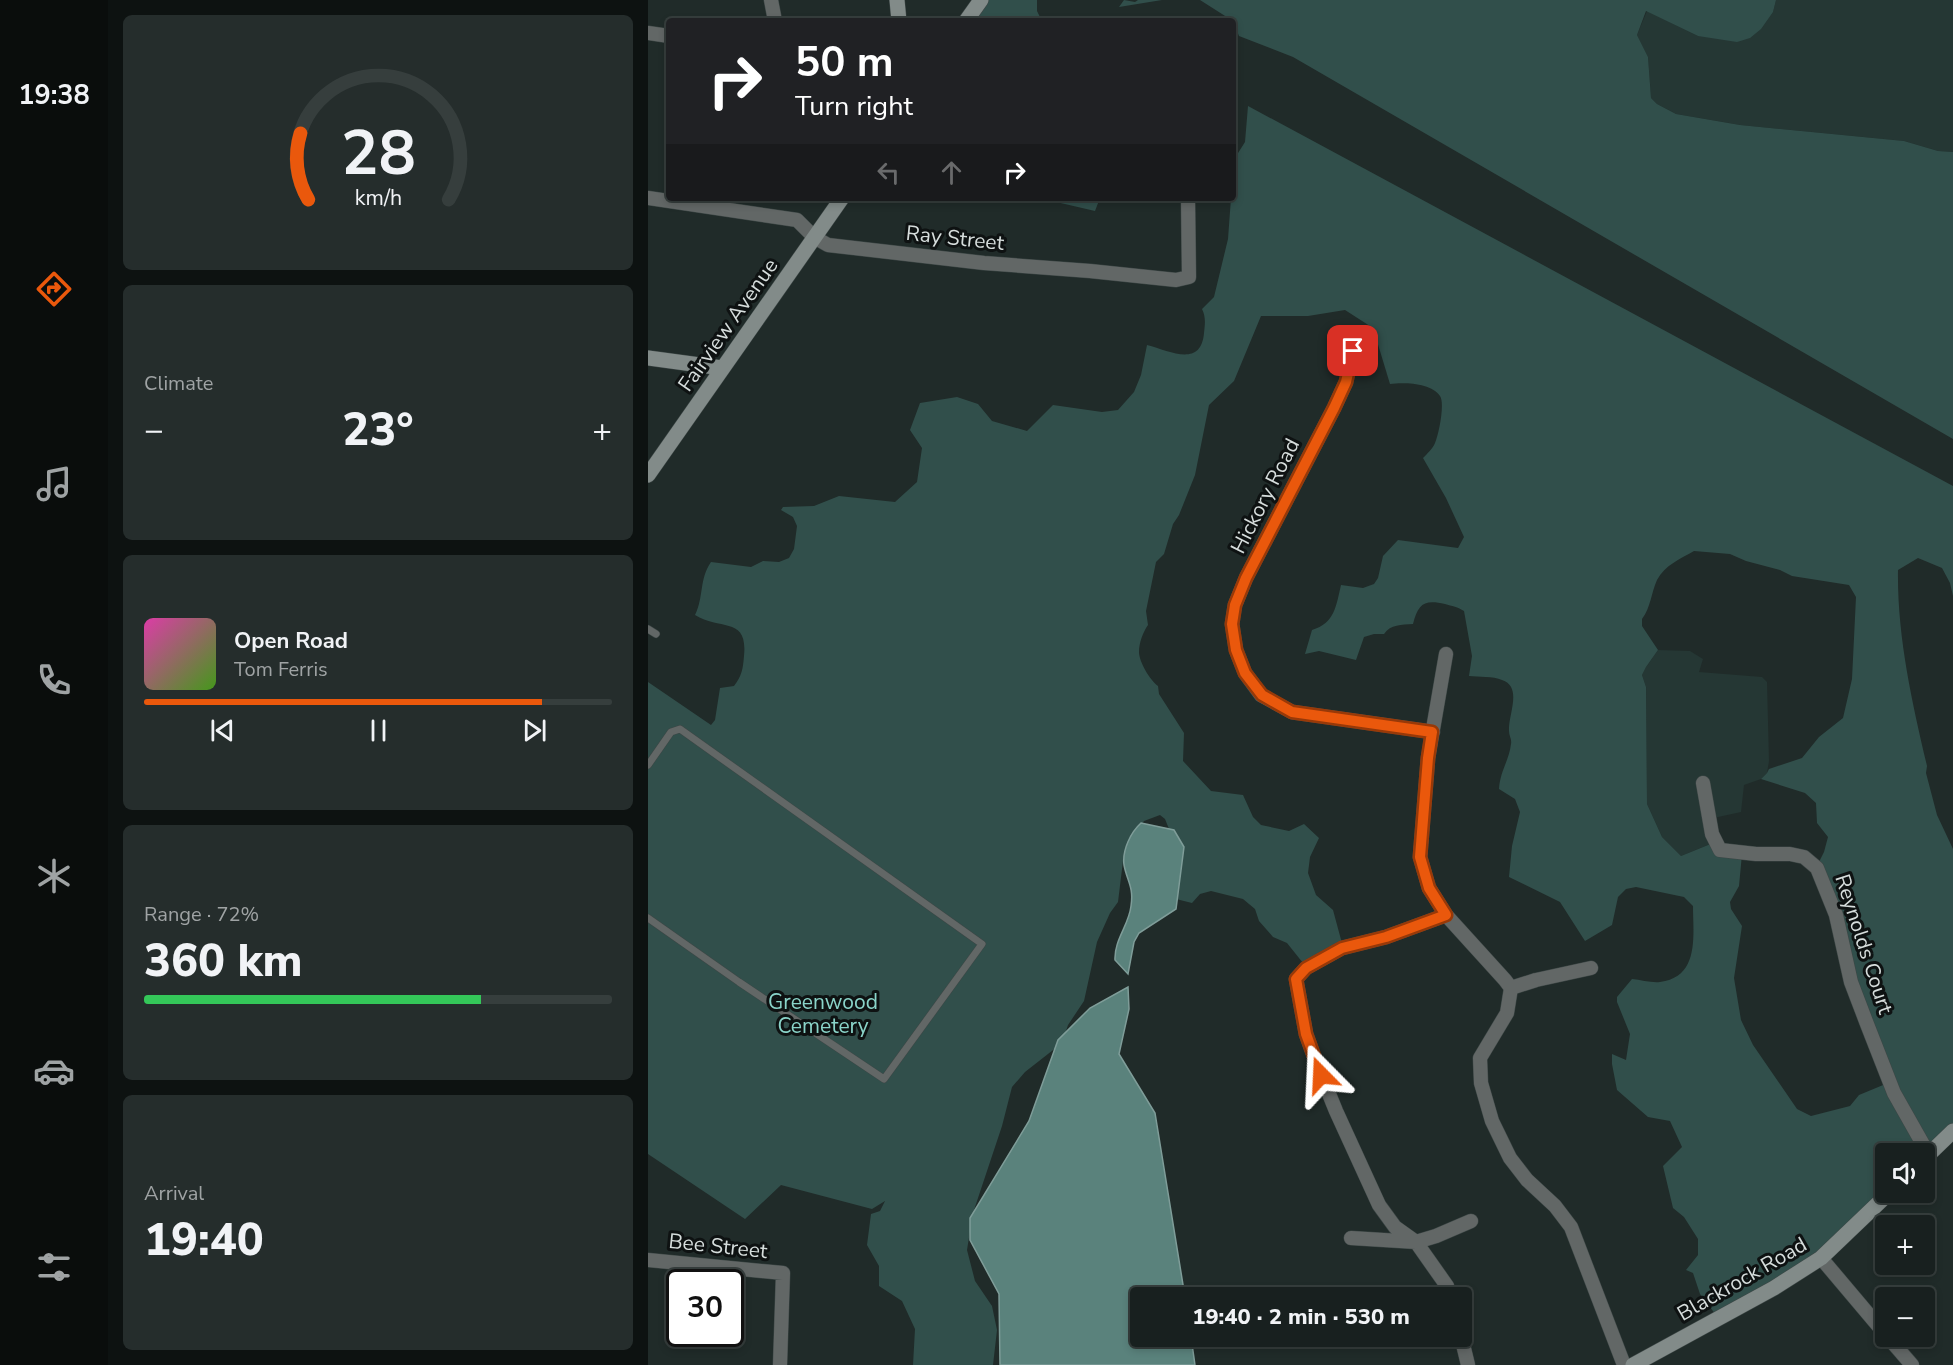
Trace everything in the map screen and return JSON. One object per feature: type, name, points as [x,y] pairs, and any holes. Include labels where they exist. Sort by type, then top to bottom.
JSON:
[{"type":"street","points":[[771,0],[774,18]]},
{"type":"street","points":[[897,0],[899,18]]},
{"type":"street","points":[[968,18],[981,0]]},
{"type":"street","points":[[648,33],[666,36]]},
{"type":"street","name":"Ray Street","points":[[648,198],[666,201]]},
{"type":"street","name":"Ray Street","points":[[668,201],[797,220],[814,237],[828,245],[984,263],[1176,280],[1189,277],[1188,201]]},
{"type":"street","name":"Fairview Avenue","points":[[648,475],[840,201]]},
{"type":"street","name":"Hickory Road","points":[[1353,351],[1346,382],[1334,408],[1246,578],[1235,605],[1232,624],[1236,650],[1245,673],[1262,695],[1292,712],[1432,732]]},
{"type":"street","points":[[648,358],[722,368]]},
{"type":"street","points":[[1446,654],[1428,758],[1420,857],[1429,888],[1446,915],[1511,988],[1507,1013],[1479,1058],[1481,1083],[1492,1121],[1510,1158],[1527,1180],[1555,1206],[1572,1227],[1624,1365]]},
{"type":"street","name":"Reynolds Court","points":[[1703,783],[1712,834],[1720,850],[1756,854],[1790,854],[1804,857],[1817,868],[1836,915],[1851,982],[1894,1093],[1920,1143]]},
{"type":"street","points":[[1446,915],[1386,937],[1342,948],[1306,968],[1296,979],[1306,1034],[1336,1111],[1379,1205],[1395,1227],[1416,1242],[1447,1287]]},
{"type":"street","points":[[1511,988],[1591,968]]},
{"type":"street","points":[[1935,1149],[1953,1131]]},
{"type":"street","name":"Blackrock Road","points":[[1633,1365],[1774,1288],[1821,1258],[1878,1203]]},
{"type":"street","points":[[1351,1238],[1416,1242],[1471,1221]]},
{"type":"street","points":[[1821,1258],[1875,1323]]},
{"type":"street","name":"Bee Street","points":[[648,1260],[783,1273],[780,1365]]},
{"type":"street","points":[[1464,1347],[1468,1365]]},
{"type":"street","points":[[1896,1347],[1912,1365]]},
{"type":"lane","points":[[648,629],[656,634]]},
{"type":"lane","points":[[648,765],[671,732],[680,729],[982,945],[884,1079],[648,918]]},
{"type":"shaded area","points":[[1776,0],[1953,0],[1953,152],[1938,151],[1904,141],[1740,125],[1676,114],[1657,104],[1651,98],[1648,57],[1637,35],[1647,11],[1698,36],[1773,12]]},
{"type":"shaded area","points":[[1658,650],[1690,651],[1703,659],[1699,672],[1762,677],[1767,682],[1769,761],[1767,773],[1761,779],[1744,785],[1741,812],[1709,819],[1713,843],[1681,856],[1662,837],[1647,804],[1646,687],[1642,675]]},
{"type":"shaded area","points":[[1141,823],[1174,830],[1184,847],[1176,909],[1139,933],[1134,942],[1128,974],[1115,960],[1115,953],[1128,920],[1132,899],[1124,865],[1124,853],[1131,836]]},
{"type":"shaded area","points":[[1128,987],[1129,1009],[1119,1054],[1155,1113],[1183,1287],[1130,1287],[1130,1347],[1192,1347],[1195,1365],[1000,1365],[999,1294],[970,1240],[970,1218],[1029,1121],[1058,1040],[1090,1008]]},
{"type":"green space","points":[[981,0],[1037,0],[1037,11],[1040,18],[967,18]]},
{"type":"green space","points":[[1124,0],[1135,2],[1162,0],[1119,7]]},
{"type":"green space","points":[[1200,0],[1776,0],[1773,12],[1761,29],[1750,38],[1737,42],[1698,36],[1646,11],[1637,35],[1648,57],[1651,98],[1657,104],[1676,114],[1740,125],[1904,141],[1938,151],[1953,152],[1953,439],[1293,57],[1239,36],[1236,18],[1228,18]]},
{"type":"green space","name":"Greenwood Cemetery","points":[[1248,106],[1953,486],[1953,596],[1950,583],[1942,568],[1918,558],[1898,570],[1898,595],[1903,644],[1927,766],[1926,773],[1937,815],[1953,849],[1953,1140],[1935,1149],[1935,1143],[1875,1143],[1875,1203],[1824,1256],[1719,1319],[1700,1294],[1693,1273],[1686,1270],[1698,1255],[1698,1239],[1684,1217],[1673,1208],[1663,1166],[1682,1147],[1670,1121],[1648,1117],[1617,1090],[1612,1064],[1612,1054],[1626,1060],[1630,1034],[1617,997],[1632,979],[1660,982],[1682,972],[1692,953],[1693,906],[1684,897],[1636,887],[1626,889],[1618,897],[1612,925],[1585,941],[1560,902],[1509,877],[1512,846],[1520,812],[1515,799],[1499,789],[1511,744],[1509,725],[1513,702],[1512,689],[1502,680],[1469,676],[1472,656],[1464,611],[1438,603],[1427,603],[1417,612],[1413,624],[1390,628],[1384,634],[1364,637],[1356,660],[1319,651],[1305,654],[1312,630],[1326,623],[1333,613],[1341,585],[1363,588],[1374,584],[1378,578],[1383,556],[1398,540],[1458,548],[1464,537],[1446,498],[1423,458],[1434,445],[1438,433],[1442,412],[1440,396],[1431,388],[1424,386],[1410,383],[1390,384],[1373,328],[1345,310],[1308,316],[1261,316],[1234,381],[1209,405],[1195,475],[1173,524],[1164,554],[1156,562],[1146,611],[1148,625],[1144,631],[1139,652],[1145,671],[1158,686],[1159,694],[1184,733],[1183,761],[1211,791],[1243,795],[1253,817],[1261,825],[1289,831],[1304,824],[1319,838],[1310,857],[1308,873],[1316,895],[1333,910],[1343,947],[1307,968],[1287,943],[1273,937],[1259,921],[1255,909],[1243,899],[1211,891],[1200,894],[1192,903],[1172,898],[1179,854],[1165,819],[1160,815],[1144,821],[1128,843],[1123,861],[1118,902],[1110,913],[1097,942],[1084,1001],[1068,1025],[1062,1043],[1025,1072],[1012,1087],[1002,1126],[973,1213],[967,1250],[975,1281],[992,1306],[997,1330],[993,1365],[913,1365],[915,1329],[902,1301],[879,1286],[879,1266],[867,1245],[871,1214],[880,1211],[885,1201],[872,1209],[781,1185],[745,1219],[648,1154],[648,682],[711,725],[715,720],[720,688],[734,686],[739,679],[744,656],[742,635],[731,626],[705,620],[695,615],[707,568],[711,562],[751,567],[763,561],[779,562],[789,558],[794,549],[797,526],[793,517],[781,510],[783,507],[814,506],[839,496],[895,502],[917,482],[922,448],[910,430],[920,403],[957,397],[978,404],[992,421],[1027,431],[1053,405],[1102,412],[1118,410],[1134,392],[1141,375],[1147,345],[1174,353],[1191,354],[1202,344],[1205,318],[1202,309],[1214,297],[1228,239],[1231,201],[1236,201],[1236,156],[1245,142]],"holes":[[[1694,551],[1730,554],[1792,576],[1849,585],[1856,597],[1852,679],[1843,718],[1819,737],[1802,758],[1769,769],[1761,779],[1805,793],[1816,803],[1817,823],[1828,837],[1816,868],[1888,1083],[1859,1095],[1850,1106],[1811,1116],[1797,1109],[1753,1045],[1741,1020],[1734,978],[1742,926],[1731,909],[1730,902],[1739,886],[1742,854],[1713,843],[1681,856],[1662,837],[1647,804],[1646,687],[1642,675],[1658,650],[1642,626],[1642,619],[1657,580],[1669,566]]]},
{"type":"green space","points":[[1052,201],[1099,201],[1095,211]]},
{"type":"route","points":[[1321,1075],[1306,1034],[1296,979],[1306,968],[1342,948],[1386,937],[1446,915],[1429,888],[1420,857],[1432,732],[1292,712],[1262,695],[1245,673],[1236,650],[1232,624],[1235,605],[1246,578],[1334,408],[1346,382],[1353,351]]}]
